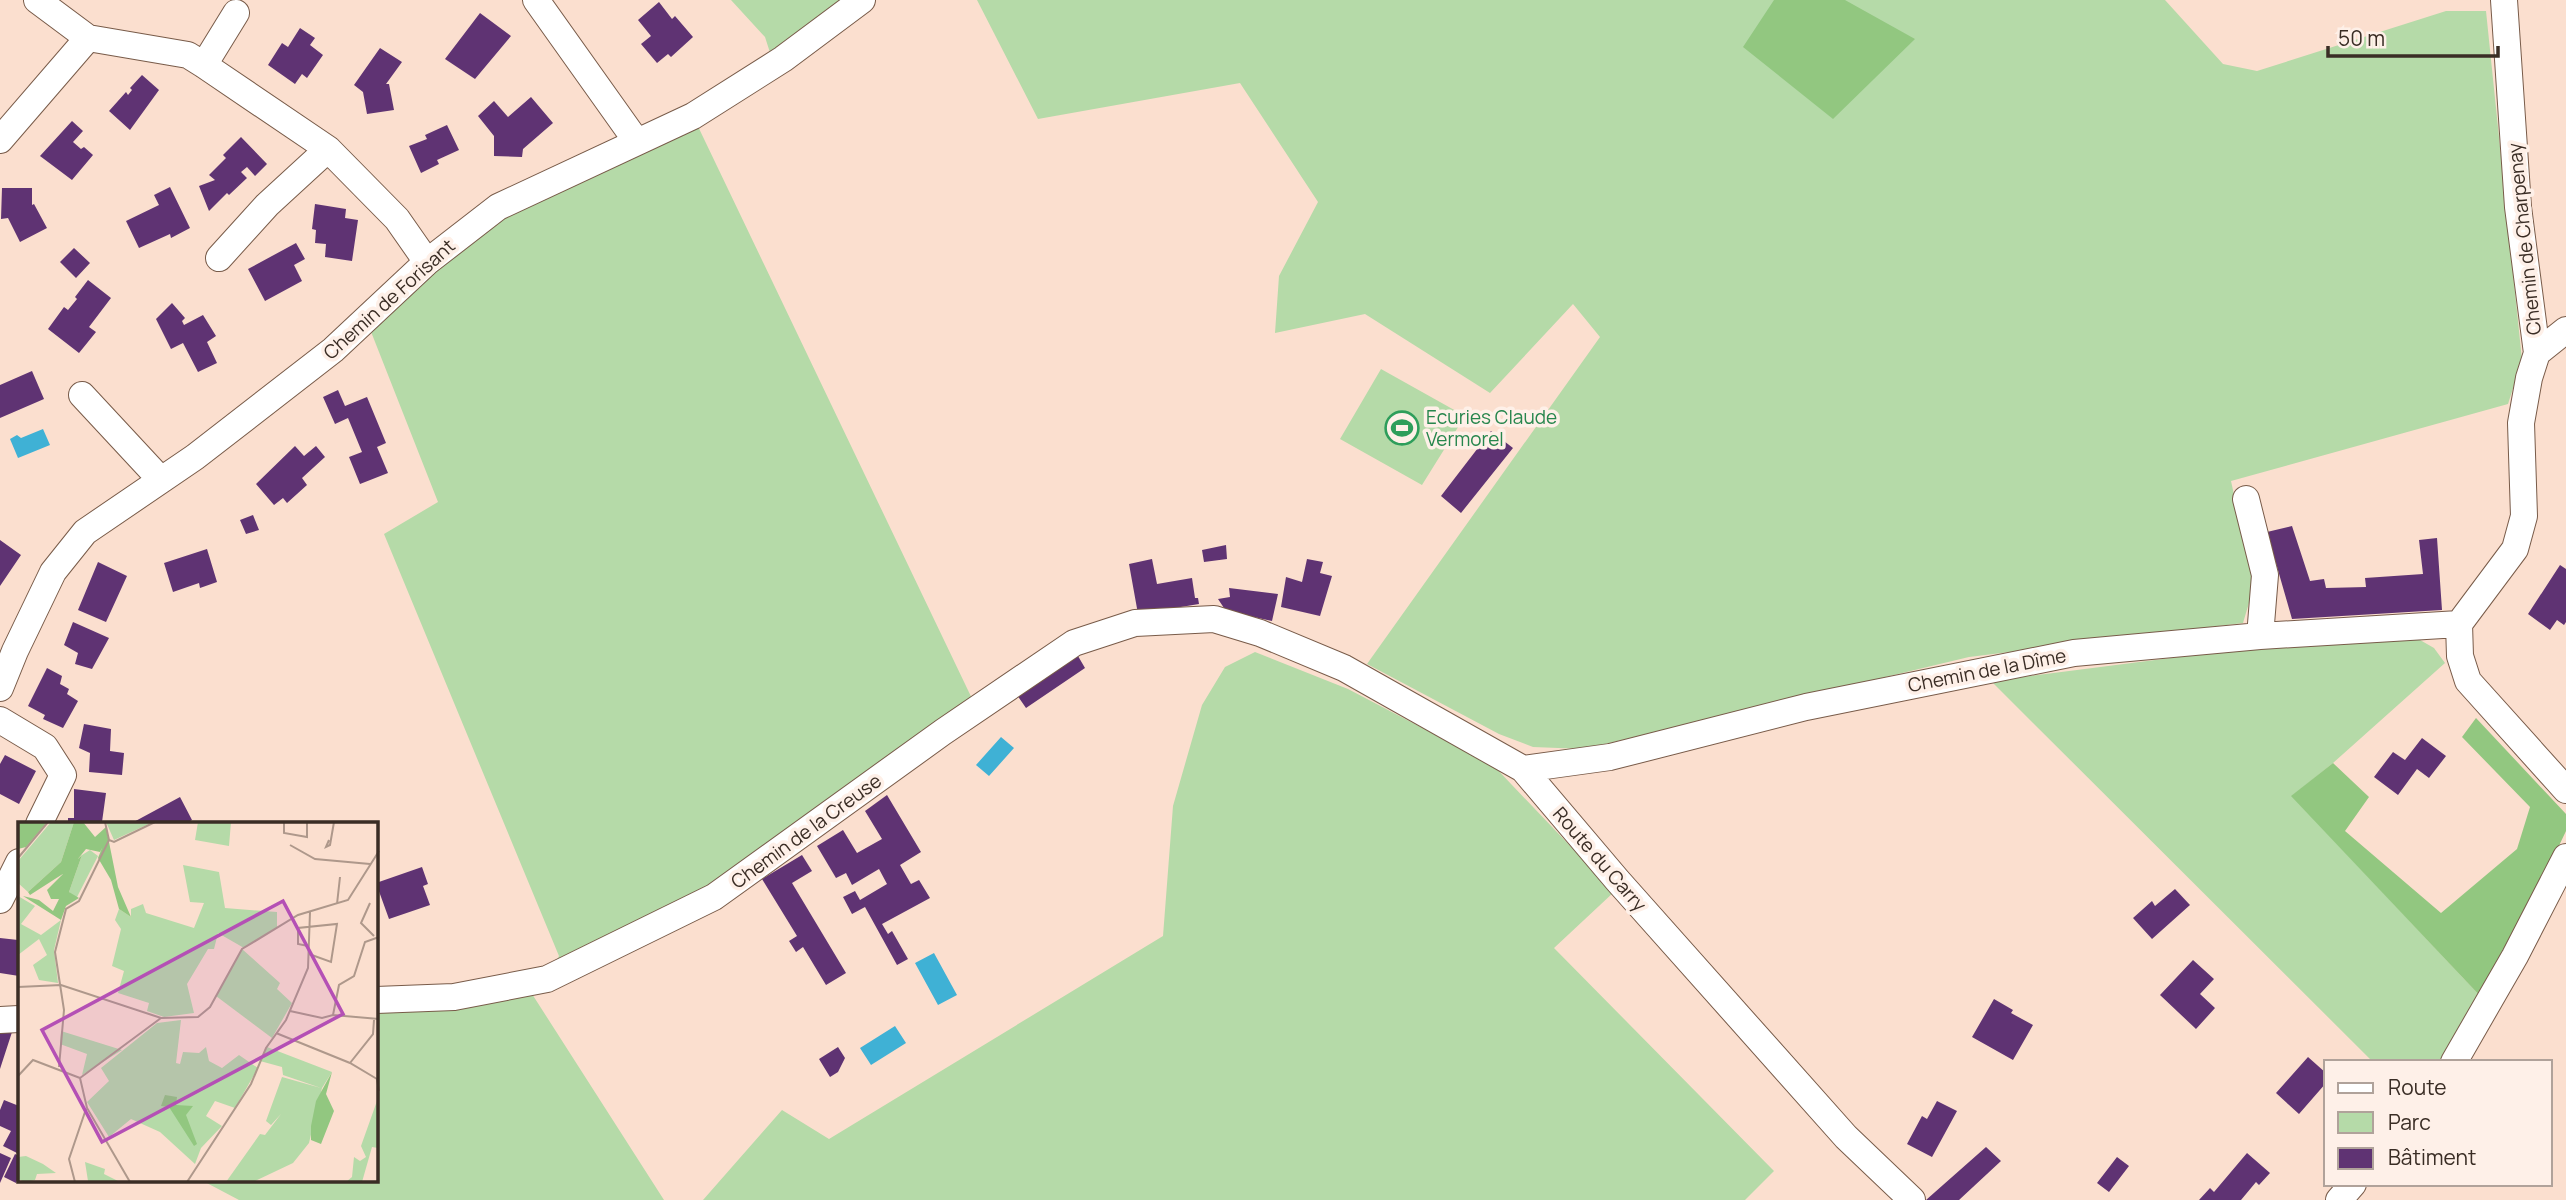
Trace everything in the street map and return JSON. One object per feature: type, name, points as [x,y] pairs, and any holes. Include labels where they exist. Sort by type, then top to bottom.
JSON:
[{"type":"street","points":[[37,0],[88,38],[188,55],[204,65],[328,149],[397,219],[427,262]]},
{"type":"street","points":[[536,0],[637,142]]},
{"type":"street","name":"Chemin de Forisant","points":[[0,688],[7,645],[53,572],[85,532],[195,457],[333,350],[427,262],[498,206],[704,109],[783,59],[862,0]]},
{"type":"street","name":"Chemin de Charpenay","points":[[2459,624],[2515,549],[2524,516],[2521,423],[2529,378],[2537,353],[2518,207],[2504,0]]},
{"type":"street","points":[[204,65],[236,13]]},
{"type":"street","points":[[0,140],[88,38]]},
{"type":"street","points":[[219,258],[267,205],[328,149]]},
{"type":"street","points":[[2537,353],[2566,330]]},
{"type":"street","points":[[82,395],[160,480]]},
{"type":"street","points":[[2246,499],[2265,575],[2260,636]]},
{"type":"street","name":"Route du Carry","points":[[1214,619],[1260,633],[1345,668],[1522,769],[1618,881],[1837,1126],[1913,1200]]},
{"type":"street","name":"Chemin de la Creuse","points":[[378,1000],[454,997],[547,979],[714,897],[943,732],[1074,643],[1135,623],[1214,619]]},
{"type":"street","points":[[2459,624],[2460,656],[2468,681],[2566,790]]},
{"type":"street","name":"Chemin de la Dîme","points":[[1522,769],[1611,757],[1806,707],[2074,653],[2260,636],[2459,624]]},
{"type":"street","points":[[0,720],[45,747],[63,775],[39,822]]},
{"type":"street","points":[[2455,1060],[2515,956],[2566,857]]},
{"type":"street","points":[[0,900],[18,864]]},
{"type":"street","points":[[0,1020],[18,1019]]},
{"type":"street","points":[[2339,1200],[2351,1186]]},
{"type":"green space","points":[[731,0],[862,0],[774,65],[765,37]]},
{"type":"green space","points":[[977,0],[2165,0],[2223,64],[2257,71],[2446,11],[2486,11],[2522,360],[2508,404],[2231,481],[2254,586],[2243,623],[1969,657],[1584,749],[1533,747],[1499,734],[1367,664],[1600,337],[1573,304],[1490,393],[1365,314],[1275,333],[1279,276],[1318,202],[1240,83],[1038,119]]},
{"type":"green space","points":[[1774,0],[1845,0],[1915,39],[1833,119],[1743,47]]},
{"type":"green space","points":[[693,116],[977,709],[714,897],[547,979],[559,956],[384,534],[438,502],[366,319],[498,207]]},
{"type":"green space","name":"Ecuries Claude Vermorel","points":[[1381,369],[1465,416],[1422,485],[1340,439]]},
{"type":"green space","points":[[2413,636],[2434,648],[2445,663],[2292,796],[2482,998],[2444,1060],[2371,1060],[1991,681],[2233,650]]},
{"type":"green space","points":[[1255,652],[1348,689],[1493,765],[1614,892],[1554,948],[1774,1171],[1745,1200],[703,1200],[782,1110],[829,1139],[1163,936],[1173,806],[1202,705],[1225,667]]},
{"type":"green space","points":[[2476,718],[2566,814],[2566,831],[2505,959],[2482,998],[2291,796],[2333,763],[2369,797],[2345,831],[2441,913],[2517,849],[2530,807],[2462,737]]},
{"type":"green space","points":[[525,983],[664,1200],[239,1200],[205,1182],[378,1182],[378,1000]]},
{"type":"water","points":[[43,429],[50,445],[18,458],[10,439],[17,435],[21,438]]},
{"type":"water","points":[[1001,737],[1014,748],[989,776],[976,765]]},
{"type":"water","points":[[934,953],[957,995],[938,1005],[915,963]]},
{"type":"water","points":[[895,1026],[906,1043],[871,1065],[860,1048]]},
{"type":"building","points":[[659,2],[672,19],[675,16],[693,37],[671,57],[668,54],[657,63],[641,44],[651,36],[638,20]]},
{"type":"building","points":[[480,13],[511,36],[475,79],[445,59]]},
{"type":"building","points":[[300,28],[315,38],[310,45],[323,55],[307,78],[302,74],[295,84],[268,65],[282,43],[288,47]]},
{"type":"building","points":[[380,48],[402,62],[386,84],[389,84],[394,110],[367,114],[363,92],[354,85]]},
{"type":"building","points":[[142,75],[159,90],[130,130],[109,111],[126,92],[128,95],[132,90],[130,88]]},
{"type":"building","points":[[531,97],[553,123],[523,149],[522,157],[494,156],[494,136],[478,116],[494,101],[508,117]]},
{"type":"building","points":[[72,121],[83,131],[73,142],[93,155],[72,180],[40,156]]},
{"type":"building","points":[[447,125],[459,150],[437,160],[439,164],[421,173],[409,146],[427,139],[425,135]]},
{"type":"building","points":[[241,137],[267,164],[255,176],[247,167],[241,172],[247,178],[209,211],[199,186],[215,180],[209,175],[226,158],[223,155]]},
{"type":"building","points":[[170,187],[190,228],[171,238],[170,234],[139,248],[126,221],[159,205],[154,195]]},
{"type":"building","points":[[2,188],[32,188],[32,205],[34,204],[47,228],[20,242],[8,218],[1,219]]},
{"type":"building","points":[[315,204],[346,209],[345,218],[358,220],[352,261],[325,257],[326,244],[315,243],[316,230],[312,229]]},
{"type":"building","points":[[296,243],[305,259],[294,265],[302,281],[265,301],[248,269]]},
{"type":"building","points":[[74,248],[90,263],[76,278],[60,262]]},
{"type":"building","points":[[88,280],[111,298],[89,327],[96,332],[79,353],[48,329],[64,307],[68,310],[77,299],[75,297]]},
{"type":"building","points":[[172,303],[185,318],[182,321],[184,325],[203,315],[216,336],[207,342],[217,363],[198,372],[183,343],[171,349],[156,319]]},
{"type":"building","points":[[32,371],[44,399],[0,418],[0,385]]},
{"type":"building","points":[[338,390],[345,406],[367,397],[386,443],[377,447],[388,473],[360,484],[349,457],[362,452],[348,418],[335,424],[323,397]]},
{"type":"building","name":"Ecuries Claude Vermorel","points":[[1491,431],[1513,448],[1461,513],[1441,496]]},
{"type":"building","points":[[295,446],[304,456],[316,446],[325,457],[302,478],[307,485],[287,503],[283,498],[274,505],[256,484]]},
{"type":"building","points":[[253,515],[259,530],[246,534],[240,520]]},
{"type":"building","points":[[2292,526],[2310,581],[2324,579],[2326,588],[2366,587],[2365,578],[2423,574],[2419,540],[2437,538],[2442,610],[2292,619],[2267,532]]},
{"type":"building","points":[[0,540],[21,555],[0,586]]},
{"type":"building","points":[[1226,545],[1227,559],[1204,562],[1202,550]]},
{"type":"building","points":[[207,549],[217,582],[200,588],[199,583],[173,592],[164,563]]},
{"type":"building","points":[[1152,559],[1157,584],[1192,578],[1195,598],[1198,598],[1199,604],[1138,614],[1129,564]]},
{"type":"building","points":[[1307,559],[1323,562],[1320,573],[1332,576],[1320,616],[1281,607],[1286,577],[1302,582]]},
{"type":"building","points":[[98,562],[127,576],[106,622],[78,610]]},
{"type":"building","points":[[2560,565],[2566,569],[2566,622],[2564,625],[2557,620],[2550,630],[2528,614]]},
{"type":"building","points":[[1229,588],[1278,594],[1272,621],[1226,611],[1218,599],[1230,597]]},
{"type":"building","points":[[73,622],[109,638],[92,669],[75,664],[78,653],[64,645]]},
{"type":"building","points":[[1078,656],[1085,668],[1026,708],[1017,695]]},
{"type":"building","points":[[47,668],[62,676],[60,684],[69,689],[67,694],[78,701],[63,728],[43,719],[45,715],[28,706]]},
{"type":"building","points":[[84,724],[111,729],[110,751],[124,753],[122,775],[89,772],[90,753],[79,748]]},
{"type":"building","points":[[2422,738],[2446,756],[2429,778],[2417,769],[2398,795],[2374,777],[2393,752],[2405,760]]},
{"type":"building","points":[[5,755],[36,771],[19,804],[0,794],[0,764]]},
{"type":"building","points":[[74,789],[106,793],[102,822],[68,822],[68,818],[74,818]]},
{"type":"building","points":[[887,795],[921,852],[900,865],[911,884],[919,880],[930,898],[882,924],[888,934],[892,931],[908,959],[897,965],[865,907],[852,914],[843,897],[855,891],[860,900],[887,884],[879,869],[852,885],[846,873],[836,878],[817,846],[843,830],[857,853],[882,839],[865,811]]},
{"type":"building","points":[[180,797],[192,820],[188,822],[134,822]]},
{"type":"building","points":[[802,855],[812,871],[792,883],[846,973],[826,985],[803,947],[796,952],[789,941],[797,936],[762,879]]},
{"type":"building","points":[[422,867],[428,884],[423,886],[430,905],[389,919],[378,882]]},
{"type":"building","points":[[2175,889],[2190,905],[2152,939],[2133,918],[2152,901],[2155,906]]},
{"type":"building","points":[[0,938],[18,940],[18,976],[0,973]]},
{"type":"building","points":[[2193,960],[2214,979],[2200,994],[2215,1008],[2196,1029],[2160,995]]},
{"type":"building","points":[[1994,999],[2013,1010],[2011,1013],[2033,1025],[2013,1060],[1972,1037]]},
{"type":"building","points":[[0,1029],[13,1029],[0,1069]]},
{"type":"building","points":[[838,1047],[845,1058],[838,1072],[830,1077],[819,1059]]},
{"type":"building","points":[[2308,1057],[2324,1071],[2324,1085],[2299,1114],[2276,1093]]},
{"type":"building","points":[[4,1100],[18,1106],[18,1154],[3,1146],[11,1131],[0,1126],[0,1110]]},
{"type":"building","points":[[1937,1101],[1957,1111],[1932,1157],[1907,1144],[1922,1116],[1927,1119]]},
{"type":"building","points":[[1986,1147],[2001,1161],[1959,1200],[1926,1200]]},
{"type":"building","points":[[0,1153],[11,1158],[0,1183]]},
{"type":"building","points":[[2247,1153],[2270,1173],[2259,1185],[2256,1182],[2241,1200],[2199,1200],[2210,1188],[2214,1192]]},
{"type":"building","points":[[15,1154],[18,1156],[16,1183],[4,1177]]},
{"type":"building","points":[[2117,1157],[2129,1166],[2109,1192],[2097,1183]]},
{"type":"place","name":"Ecuries Claude Vermorel","points":[[1402,428]]}]
